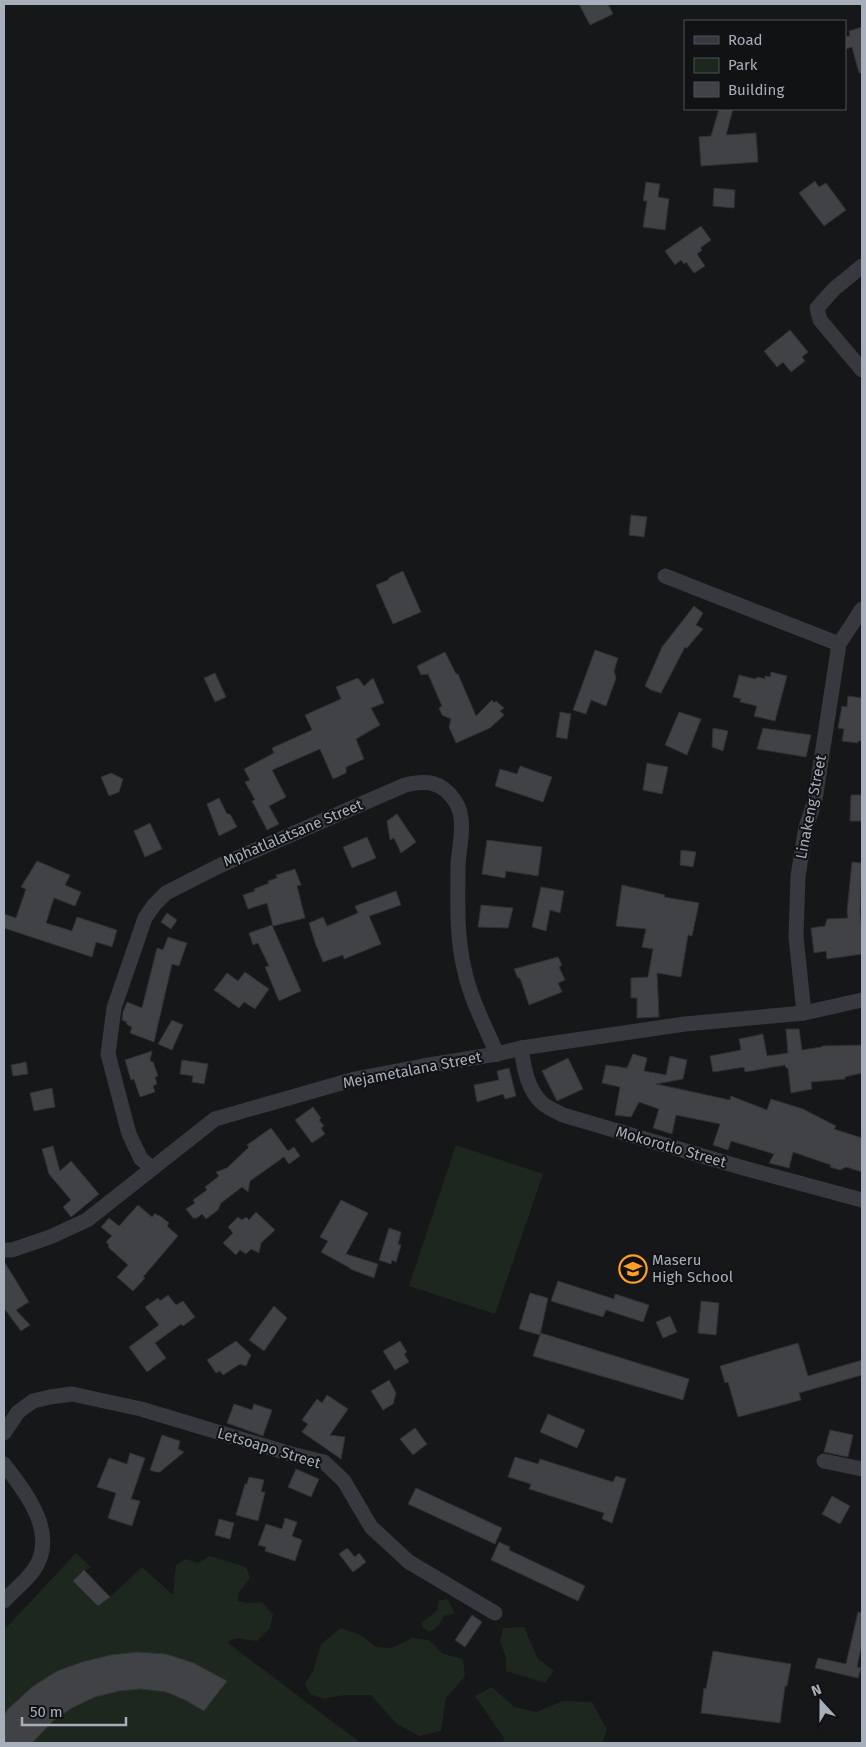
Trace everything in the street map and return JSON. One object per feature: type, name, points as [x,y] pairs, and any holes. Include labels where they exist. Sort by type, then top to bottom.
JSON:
[{"type":"street","points":[[862,266],[834,289],[817,308],[820,320],[862,370]]},
{"type":"street","points":[[665,576],[839,644]]},
{"type":"street","name":"Linakeng Street","points":[[804,1013],[796,937],[798,876],[806,827],[815,800],[839,644],[862,609]]},
{"type":"street","name":"Mphatlalatsane Street","points":[[152,1168],[141,1159],[129,1134],[108,1054],[114,1008],[145,918],[166,893],[219,866],[405,785],[421,781],[444,788],[456,802],[461,816],[458,863],[458,915],[464,968],[472,994],[497,1054]]},
{"type":"street","name":"Mejametalana Street","points":[[4,1250],[12,1250],[50,1238],[87,1220],[215,1119],[355,1079],[497,1054],[520,1048],[685,1024],[804,1013],[862,1000]]},
{"type":"street","name":"Mokorotlo Street","points":[[520,1048],[526,1076],[533,1092],[542,1104],[563,1115],[722,1162],[862,1200]]},
{"type":"street","name":"Letsoapo Street","points":[[4,1433],[18,1412],[33,1401],[72,1394],[141,1409],[324,1462],[344,1481],[371,1527],[409,1562],[495,1613]]},
{"type":"street","points":[[824,1460],[862,1469]]},
{"type":"street","points":[[4,1464],[28,1496],[37,1513],[42,1546],[34,1570],[4,1601]]},
{"type":"green space","points":[[456,1145],[543,1174],[495,1314],[409,1286]]},
{"type":"green space","points":[[76,1553],[91,1567],[84,1571],[110,1597],[142,1567],[173,1595],[176,1565],[186,1559],[198,1563],[210,1556],[246,1567],[250,1578],[239,1592],[238,1601],[248,1603],[262,1602],[273,1614],[270,1628],[257,1641],[234,1639],[228,1643],[361,1743],[4,1743],[4,1630]]},
{"type":"green space","points":[[447,1599],[455,1613],[444,1616],[438,1626],[430,1632],[422,1627],[422,1622],[437,1611],[439,1601]]},
{"type":"green space","points":[[524,1627],[538,1659],[554,1671],[545,1683],[506,1671],[506,1657],[500,1641],[503,1628]]},
{"type":"green space","points":[[341,1628],[360,1635],[376,1647],[392,1648],[412,1638],[429,1640],[443,1654],[463,1659],[465,1676],[446,1698],[441,1731],[419,1736],[397,1724],[371,1695],[345,1695],[324,1699],[310,1694],[305,1683],[313,1672],[321,1644]]},
{"type":"green space","points":[[492,1687],[514,1707],[537,1712],[563,1701],[592,1702],[607,1730],[602,1743],[503,1743],[504,1738],[475,1696]]},
{"type":"building","points":[[579,4],[608,4],[613,14],[590,25]]},
{"type":"building","points":[[862,27],[862,73],[859,73],[852,47],[846,49],[846,37],[850,36],[849,31]]},
{"type":"building","points":[[719,110],[733,110],[726,135],[756,133],[758,162],[701,166],[699,137],[711,136]]},
{"type":"building","points":[[815,181],[819,187],[826,183],[846,210],[824,226],[799,193]]},
{"type":"building","points":[[646,182],[660,184],[658,197],[669,199],[665,230],[643,227],[647,201],[643,201]]},
{"type":"building","points":[[714,188],[735,190],[734,208],[713,206]]},
{"type":"building","points":[[701,226],[711,240],[700,248],[702,250],[697,254],[705,266],[694,273],[686,262],[684,264],[681,260],[675,265],[665,251]]},
{"type":"building","points":[[790,330],[808,352],[802,357],[805,361],[791,372],[783,362],[777,367],[764,351]]},
{"type":"building","points":[[631,515],[647,517],[644,537],[629,535]]},
{"type":"building","points":[[403,571],[421,612],[393,624],[376,585]]},
{"type":"building","points":[[694,606],[703,613],[696,625],[703,629],[687,648],[685,647],[661,693],[651,690],[645,686],[662,647]]},
{"type":"building","points":[[595,650],[618,658],[614,671],[616,678],[606,706],[591,700],[586,714],[573,710]]},
{"type":"building","points":[[445,652],[456,674],[458,674],[476,716],[492,700],[504,708],[500,711],[504,715],[490,728],[456,743],[449,727],[451,719],[442,715],[439,708],[442,706],[428,674],[421,675],[417,666]]},
{"type":"building","points":[[771,672],[787,676],[775,721],[754,716],[757,706],[740,702],[741,699],[733,697],[739,675],[755,679],[758,677],[765,679],[765,676],[770,677]]},
{"type":"building","points":[[215,673],[226,697],[215,702],[204,678]]},
{"type":"building","points":[[358,678],[364,686],[373,678],[384,703],[371,708],[380,725],[356,739],[364,759],[346,767],[346,773],[333,779],[320,749],[272,770],[286,797],[269,806],[279,824],[267,830],[252,801],[255,800],[245,782],[250,780],[244,769],[274,753],[272,748],[312,730],[305,715],[341,699],[336,687]]},
{"type":"building","points":[[848,696],[862,698],[862,741],[858,741],[858,743],[842,741],[844,729],[838,728],[842,706],[847,707]]},
{"type":"building","points":[[560,712],[571,714],[567,739],[556,737]]},
{"type":"building","points":[[679,712],[701,719],[687,755],[665,745]]},
{"type":"building","points":[[713,728],[728,731],[723,751],[712,747]]},
{"type":"building","points":[[763,728],[811,735],[806,757],[757,749]]},
{"type":"building","points":[[647,763],[668,767],[662,794],[643,790]]},
{"type":"building","points":[[520,766],[552,777],[543,802],[495,786],[500,769],[517,774]]},
{"type":"building","points":[[111,773],[123,779],[119,792],[109,796],[101,777]]},
{"type":"building","points":[[851,795],[862,795],[862,821],[850,821]]},
{"type":"building","points":[[219,798],[227,814],[230,814],[237,827],[219,836],[207,804]]},
{"type":"building","points":[[397,814],[416,842],[401,853],[394,838],[390,840],[387,821]]},
{"type":"building","points":[[150,823],[162,849],[145,857],[134,831]]},
{"type":"building","points":[[367,837],[376,858],[352,868],[343,847]]},
{"type":"building","points":[[487,840],[542,847],[538,876],[506,871],[505,878],[482,874]]},
{"type":"building","points":[[681,850],[696,852],[693,867],[680,865]]},
{"type":"building","points":[[37,861],[70,875],[65,885],[81,892],[75,906],[54,898],[46,923],[72,931],[77,917],[117,930],[112,947],[96,942],[92,957],[4,928],[4,914],[16,918],[26,889],[21,887]]},
{"type":"building","points":[[852,862],[862,863],[860,912],[862,954],[827,959],[826,951],[814,953],[811,928],[825,926],[827,919],[848,918]]},
{"type":"building","points":[[295,869],[301,885],[297,886],[305,918],[273,926],[267,903],[248,909],[243,895],[269,883],[268,881],[277,878],[276,875]]},
{"type":"building","points":[[622,885],[665,895],[664,897],[699,903],[692,936],[688,935],[681,977],[657,973],[659,1017],[637,1018],[637,998],[631,998],[631,978],[648,977],[653,949],[642,947],[646,929],[616,926]]},
{"type":"building","points":[[541,887],[564,891],[560,913],[550,910],[546,931],[532,927]]},
{"type":"building","points":[[396,891],[401,905],[369,916],[381,944],[344,959],[343,955],[323,962],[309,923],[323,917],[327,926],[358,913],[355,906]]},
{"type":"building","points":[[481,905],[513,908],[508,928],[478,927]]},
{"type":"building","points":[[167,913],[177,920],[171,929],[161,922]]},
{"type":"building","points":[[272,925],[301,991],[279,1001],[265,967],[269,966],[258,943],[253,945],[249,933]]},
{"type":"building","points":[[168,937],[187,943],[179,966],[172,964],[154,1042],[130,1033],[132,1027],[122,1020],[123,1012],[127,1002],[142,1008],[157,948],[163,950]]},
{"type":"building","points":[[558,957],[562,965],[559,967],[565,980],[558,983],[562,992],[529,1005],[520,978],[518,978],[514,969]]},
{"type":"building","points":[[245,972],[269,989],[255,1009],[244,1002],[239,1008],[214,990],[227,973],[238,981]]},
{"type":"building","points":[[172,1020],[183,1025],[172,1050],[158,1044]]},
{"type":"building","points":[[786,1029],[799,1029],[802,1050],[822,1046],[862,1045],[862,1073],[845,1077],[845,1079],[811,1082],[812,1089],[791,1093],[788,1068],[785,1065],[745,1072],[744,1067],[713,1072],[710,1056],[741,1050],[739,1039],[763,1034],[767,1056],[788,1053]]},
{"type":"building","points":[[152,1051],[150,1061],[153,1062],[158,1076],[155,1077],[157,1084],[153,1086],[155,1092],[140,1097],[134,1079],[131,1080],[125,1060]]},
{"type":"building","points":[[633,1054],[647,1058],[644,1071],[666,1075],[670,1056],[687,1060],[683,1079],[656,1084],[730,1100],[731,1096],[767,1110],[771,1099],[803,1109],[836,1126],[834,1129],[862,1138],[862,1172],[846,1167],[840,1170],[793,1152],[789,1168],[769,1163],[774,1154],[731,1141],[728,1150],[713,1145],[720,1124],[676,1115],[672,1134],[653,1128],[659,1109],[639,1102],[631,1117],[615,1115],[620,1087],[602,1083],[606,1065],[627,1068]]},
{"type":"building","points":[[568,1058],[583,1089],[557,1101],[542,1071]]},
{"type":"building","points":[[182,1060],[208,1064],[204,1084],[192,1082],[193,1076],[180,1074]]},
{"type":"building","points":[[26,1062],[28,1074],[13,1076],[11,1065]]},
{"type":"building","points":[[509,1068],[516,1096],[505,1099],[503,1094],[477,1102],[474,1085],[499,1080],[497,1071]]},
{"type":"building","points":[[52,1088],[55,1107],[34,1111],[30,1093]]},
{"type":"building","points":[[313,1107],[321,1118],[319,1120],[324,1126],[321,1128],[325,1134],[312,1143],[295,1120]]},
{"type":"building","points":[[271,1128],[288,1151],[294,1147],[300,1156],[289,1164],[284,1157],[250,1181],[248,1192],[242,1187],[221,1203],[218,1210],[206,1219],[202,1214],[197,1218],[193,1218],[186,1209],[195,1203],[193,1200],[207,1190],[205,1187],[219,1176],[216,1172],[227,1168],[249,1147],[247,1145]]},
{"type":"building","points":[[53,1146],[60,1171],[71,1161],[99,1194],[71,1217],[63,1207],[71,1200],[49,1174],[42,1149]]},
{"type":"building","points":[[341,1200],[368,1213],[346,1254],[378,1264],[374,1278],[350,1269],[321,1252],[328,1241],[320,1237]]},
{"type":"building","points":[[138,1205],[152,1217],[155,1213],[159,1215],[169,1223],[167,1226],[178,1236],[133,1291],[117,1277],[128,1265],[108,1247],[109,1245],[106,1242],[112,1236],[101,1227],[109,1218],[119,1226]]},
{"type":"building","points":[[256,1212],[275,1230],[261,1243],[259,1253],[251,1249],[246,1254],[240,1250],[236,1255],[223,1243],[233,1233],[228,1227],[238,1217],[242,1220],[246,1217],[249,1220]]},
{"type":"building","points":[[389,1228],[401,1232],[398,1244],[401,1245],[396,1262],[392,1260],[391,1264],[379,1260]]},
{"type":"building","points":[[4,1261],[29,1302],[16,1310],[30,1325],[21,1331],[4,1308]]},
{"type":"building","points":[[558,1281],[614,1299],[615,1294],[649,1305],[643,1322],[606,1310],[603,1317],[551,1301]]},
{"type":"building","points":[[530,1293],[548,1298],[540,1335],[519,1329]]},
{"type":"building","points":[[168,1295],[176,1305],[183,1301],[195,1317],[183,1326],[181,1324],[155,1343],[166,1358],[147,1372],[129,1347],[159,1325],[145,1307],[158,1298],[160,1301]]},
{"type":"building","points":[[701,1301],[719,1303],[716,1335],[698,1333]]},
{"type":"building","points":[[274,1306],[287,1318],[264,1351],[249,1340]]},
{"type":"building","points":[[670,1316],[677,1332],[663,1338],[656,1322]]},
{"type":"building","points":[[541,1333],[689,1379],[683,1400],[533,1356]]},
{"type":"building","points":[[236,1341],[251,1355],[246,1366],[240,1364],[223,1375],[220,1371],[216,1373],[207,1360]]},
{"type":"building","points":[[400,1341],[407,1352],[404,1354],[409,1362],[395,1370],[383,1351]]},
{"type":"building","points":[[798,1343],[808,1376],[862,1360],[862,1375],[799,1393],[801,1400],[738,1417],[728,1382],[725,1383],[720,1366]]},
{"type":"building","points":[[389,1380],[396,1393],[393,1404],[383,1410],[371,1391]]},
{"type":"building","points":[[327,1395],[348,1409],[330,1435],[345,1437],[341,1459],[302,1432],[308,1424],[302,1420],[317,1399],[322,1403]]},
{"type":"building","points":[[234,1404],[252,1410],[254,1404],[272,1410],[263,1436],[227,1423]]},
{"type":"building","points":[[548,1414],[585,1430],[577,1448],[540,1432]]},
{"type":"building","points":[[415,1428],[427,1444],[413,1455],[400,1439]]},
{"type":"building","points":[[830,1430],[853,1435],[848,1457],[824,1452]]},
{"type":"building","points":[[162,1435],[180,1441],[178,1449],[184,1452],[160,1472],[156,1472],[150,1470]]},
{"type":"building","points":[[130,1453],[145,1458],[131,1499],[140,1501],[132,1526],[108,1518],[116,1493],[97,1487],[109,1458],[127,1464]]},
{"type":"building","points":[[515,1457],[538,1464],[540,1459],[613,1482],[616,1476],[626,1479],[612,1523],[602,1519],[604,1513],[529,1489],[531,1484],[508,1477]]},
{"type":"building","points":[[296,1469],[319,1479],[311,1497],[288,1487]]},
{"type":"building","points":[[249,1477],[264,1480],[261,1492],[265,1492],[258,1521],[236,1515],[245,1484],[247,1484]]},
{"type":"building","points":[[416,1488],[502,1528],[495,1544],[408,1504]]},
{"type":"building","points":[[832,1496],[850,1506],[840,1524],[822,1514]]},
{"type":"building","points":[[285,1518],[297,1522],[292,1536],[302,1540],[295,1561],[265,1551],[266,1547],[258,1545],[266,1524],[282,1529]]},
{"type":"building","points":[[219,1519],[234,1523],[230,1539],[215,1535]]},
{"type":"building","points":[[499,1542],[510,1547],[509,1550],[585,1586],[578,1601],[491,1560]]},
{"type":"building","points":[[347,1548],[355,1557],[359,1553],[366,1562],[353,1572],[339,1554]]},
{"type":"building","points":[[84,1570],[110,1597],[98,1606],[73,1581]]},
{"type":"building","points":[[858,1612],[862,1613],[862,1643],[857,1667],[861,1668],[858,1678],[815,1668],[818,1658],[846,1664]]},
{"type":"building","points":[[472,1615],[482,1622],[465,1647],[455,1640]]},
{"type":"building","points":[[713,1651],[791,1664],[787,1686],[785,1686],[780,1723],[701,1713],[704,1688],[706,1689]]},
{"type":"building","points":[[138,1652],[166,1654],[194,1663],[227,1681],[204,1711],[166,1692],[141,1689],[119,1691],[95,1697],[72,1708],[53,1721],[32,1743],[4,1743],[4,1715],[32,1687],[57,1671],[82,1662],[110,1655]]},
{"type":"place","name":"Maseru High School","points":[[633,1269]]}]
